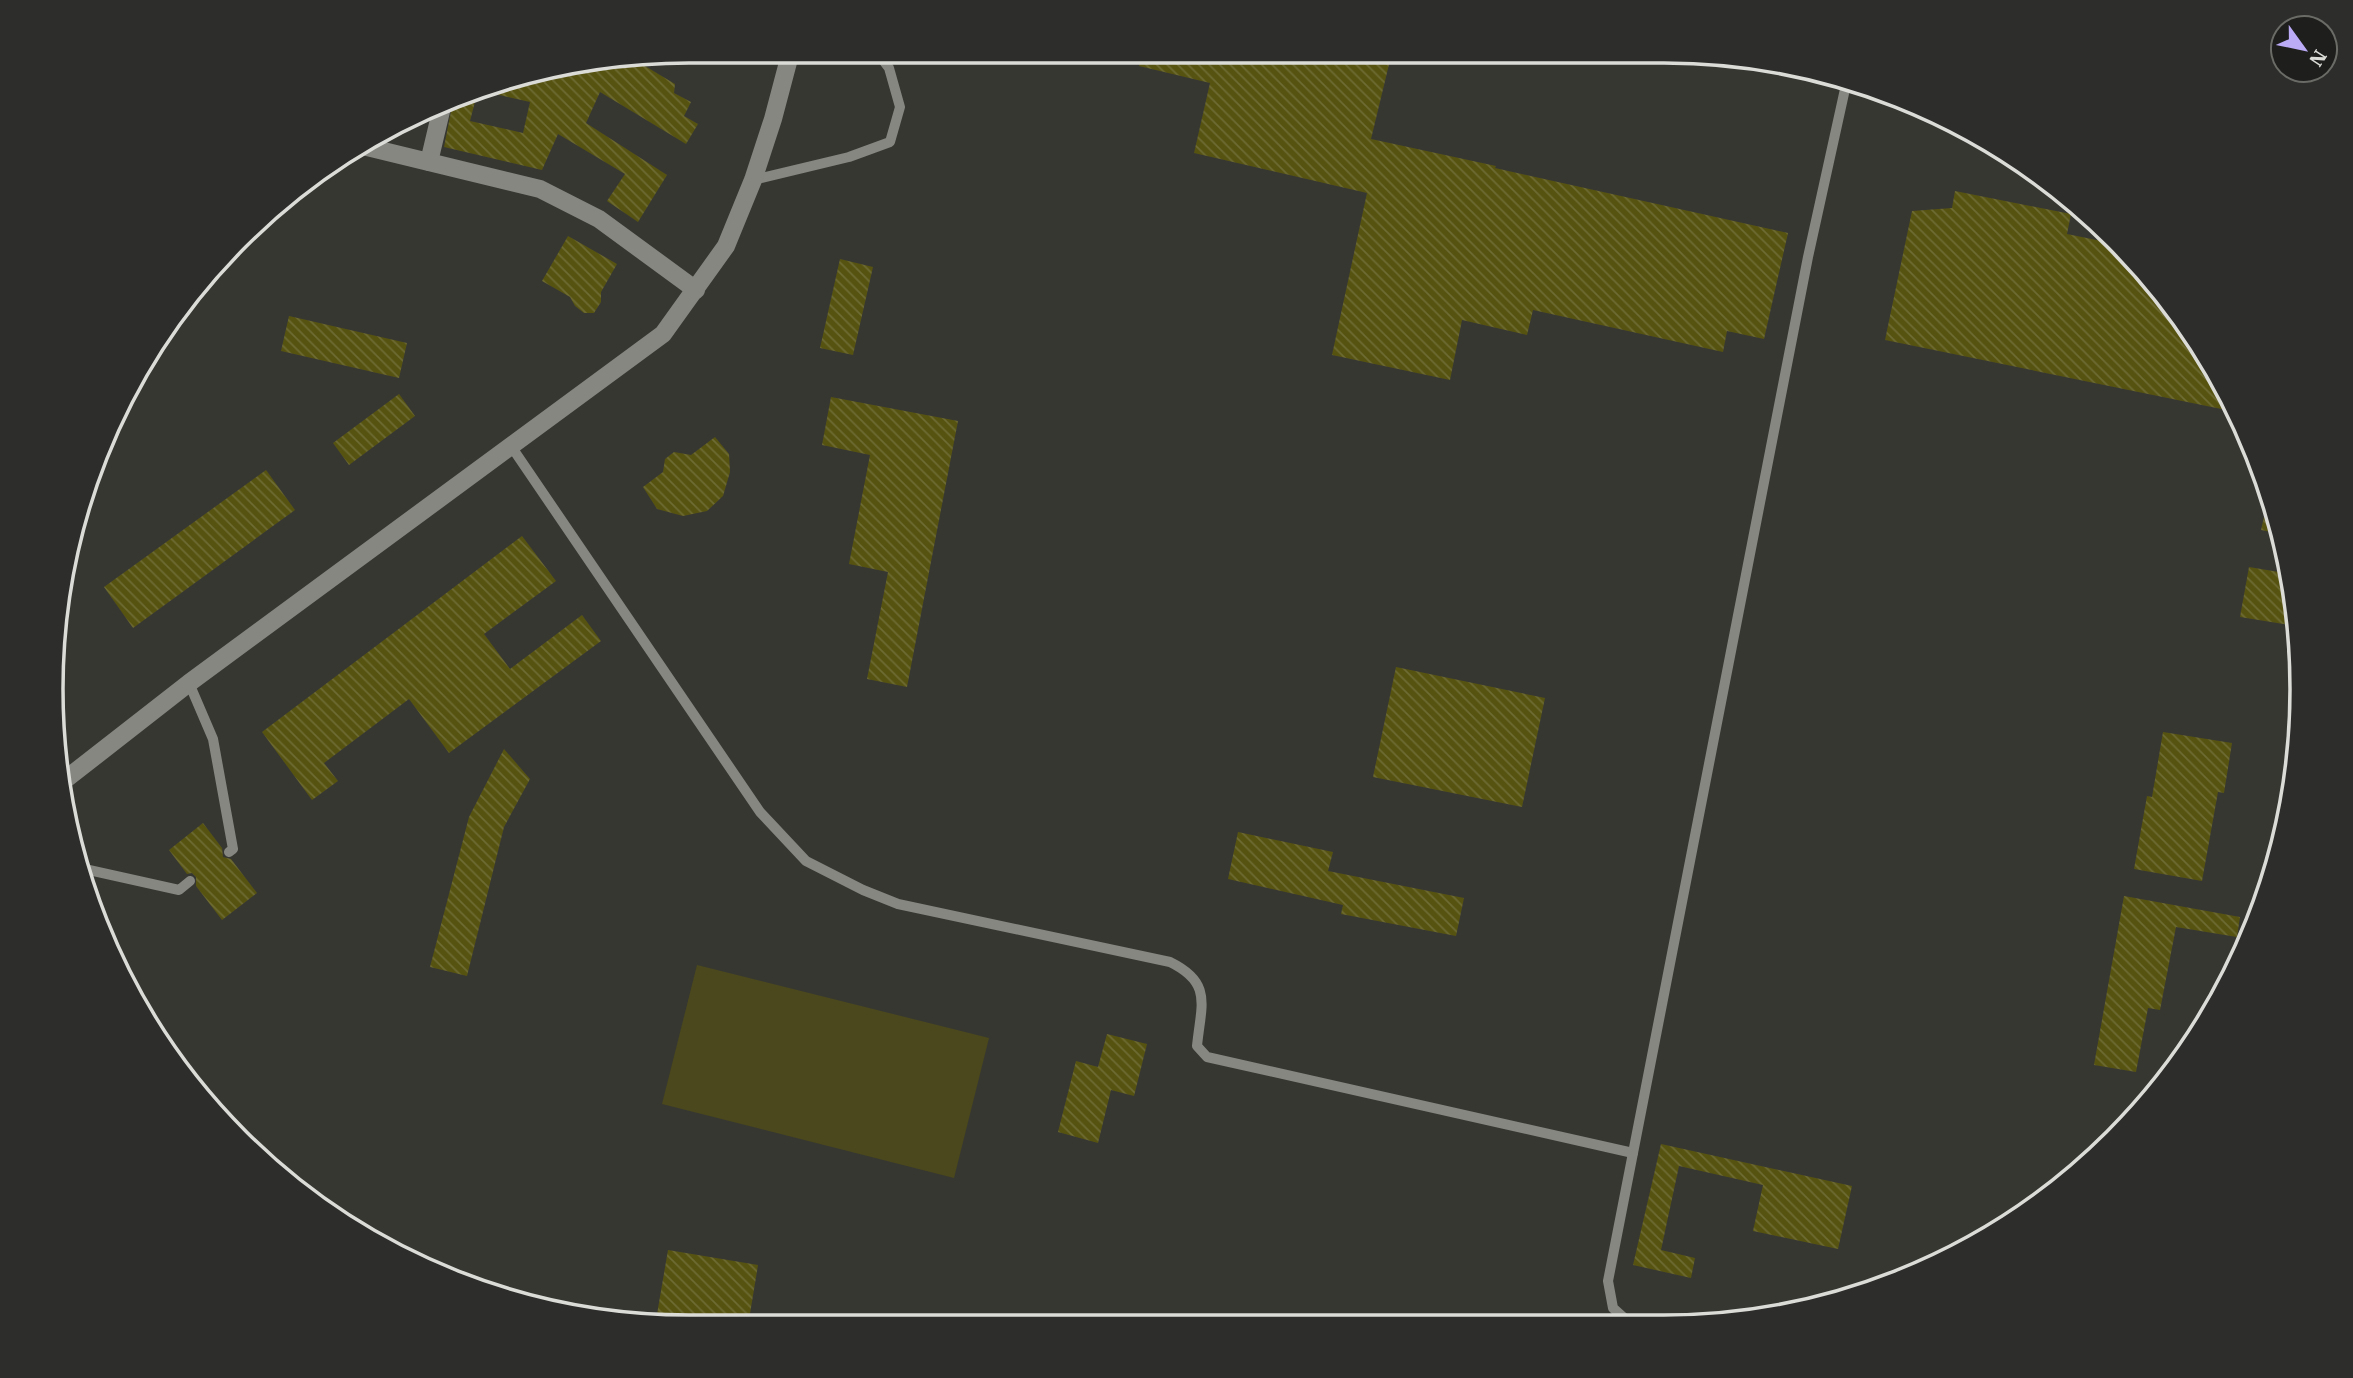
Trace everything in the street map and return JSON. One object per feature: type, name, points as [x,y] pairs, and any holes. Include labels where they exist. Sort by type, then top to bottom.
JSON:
[{"type":"street","points":[[69,777],[189,683],[663,334],[726,246],[753,180],[788,63]]},
{"type":"street","points":[[429,162],[440,115]]},
{"type":"street","points":[[373,149],[540,189],[600,219],[696,290]]},
{"type":"lane","points":[[753,180],[849,158],[890,142],[900,107],[885,63]]},
{"type":"lane","points":[[1621,1315],[1613,1308],[1608,1281],[1808,257],[1845,90]]},
{"type":"lane","points":[[511,446],[760,812],[806,861],[863,890],[898,904],[1170,962],[1188,971],[1202,992],[1197,1046],[1206,1057],[1633,1153]]},
{"type":"lane","points":[[189,683],[214,739],[233,849],[229,852]]},
{"type":"lane","points":[[90,870],[179,890],[190,881]]},
{"type":"shaded area","points":[[697,965],[989,1038],[954,1178],[662,1104]]},
{"type":"building","points":[[1140,63],[1389,63],[1371,139],[1788,233],[1764,339],[1727,331],[1723,352],[1533,310],[1527,335],[1462,320],[1450,380],[1332,355],[1367,193],[1194,153],[1210,83],[1139,66]]},
{"type":"building","points":[[643,65],[675,84],[674,93],[691,102],[684,116],[698,124],[686,144],[600,92],[586,123],[667,175],[638,222],[607,201],[625,174],[558,134],[542,170],[444,147],[451,110],[475,101],[470,121],[523,133],[530,102],[495,94],[567,75]]},
{"type":"building","points":[[1955,191],[2071,214],[2067,234],[2102,241],[2135,276],[2184,341],[2224,409],[1885,340],[1912,211],[1952,208]]},
{"type":"building","points":[[568,236],[617,264],[601,292],[601,302],[594,313],[584,313],[575,306],[570,297],[542,281]]},
{"type":"building","points":[[840,259],[873,267],[853,355],[820,348]]},
{"type":"building","points":[[289,316],[407,343],[399,378],[281,351]]},
{"type":"building","points":[[399,394],[415,416],[349,465],[333,443]]},
{"type":"building","points":[[831,397],[958,421],[907,687],[867,679],[888,572],[849,564],[870,455],[822,445]]},
{"type":"building","points":[[715,437],[729,454],[730,472],[723,496],[707,511],[683,516],[657,509],[643,487],[663,472],[665,459],[674,452],[691,455]]},
{"type":"building","points":[[266,470],[295,510],[133,628],[104,587]]},
{"type":"building","points":[[2265,513],[2270,532],[2261,530]]},
{"type":"building","points":[[522,536],[556,581],[484,634],[510,669],[582,615],[601,641],[449,753],[409,699],[324,763],[338,781],[312,800],[262,732]]},
{"type":"building","points":[[2249,567],[2279,572],[2287,625],[2240,617]]},
{"type":"building","points":[[1396,667],[1545,698],[1522,807],[1373,777]]},
{"type":"building","points":[[2163,732],[2232,743],[2224,793],[2218,792],[2202,881],[2134,869],[2147,796],[2152,797]]},
{"type":"building","points":[[504,749],[530,779],[504,827],[467,976],[430,967],[469,817]]},
{"type":"building","points":[[203,823],[222,848],[223,857],[231,859],[257,893],[222,920],[196,886],[196,877],[192,873],[187,874],[169,850]]},
{"type":"building","points":[[1238,832],[1333,852],[1328,871],[1464,898],[1456,936],[1341,914],[1343,905],[1228,879]]},
{"type":"building","points":[[2124,896],[2240,917],[2237,937],[2176,927],[2160,1010],[2148,1008],[2136,1072],[2094,1065]]},
{"type":"building","points":[[1107,1034],[1147,1044],[1134,1096],[1111,1090],[1098,1143],[1058,1132],[1076,1061],[1098,1067]]},
{"type":"building","points":[[1661,1144],[1852,1186],[1838,1249],[1753,1231],[1763,1185],[1679,1166],[1661,1250],[1695,1258],[1691,1278],[1633,1265]]},
{"type":"building","points":[[668,1250],[758,1265],[750,1315],[657,1314]]}]
